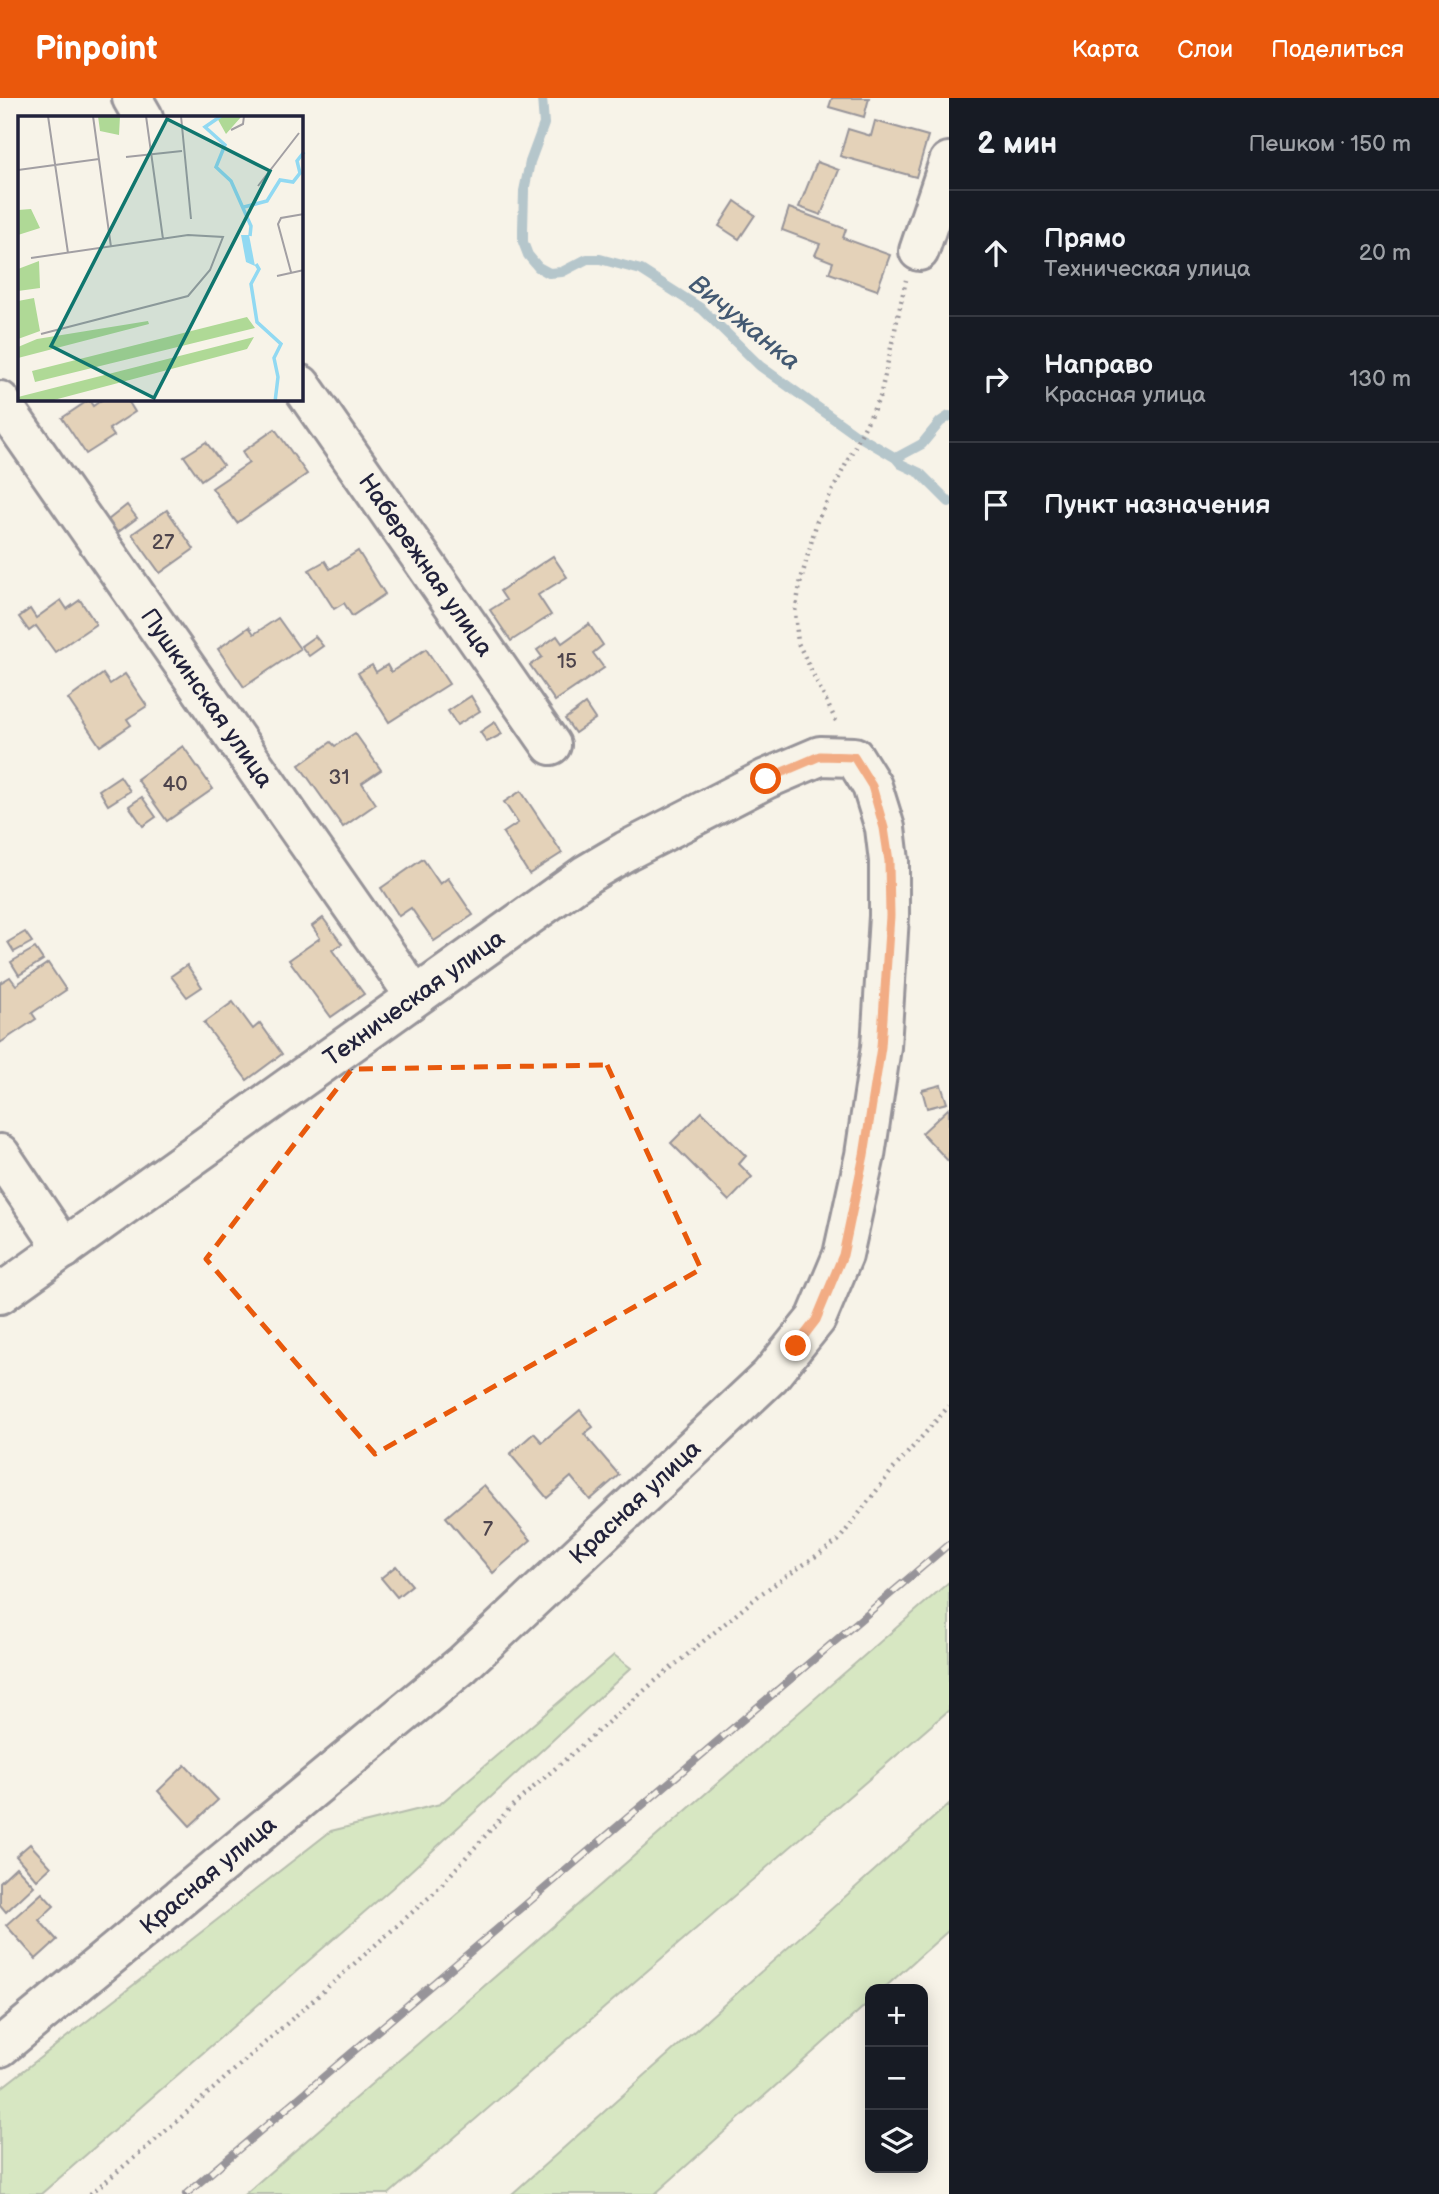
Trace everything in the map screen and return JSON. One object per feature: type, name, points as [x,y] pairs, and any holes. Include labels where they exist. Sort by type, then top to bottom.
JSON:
[{"type":"street","points":[[132,98],[142,116]]},
{"type":"street","points":[[919,251],[949,162]]},
{"type":"street","name":"Набережная улица","points":[[303,388],[551,745]]},
{"type":"street","name":"Пушкинская улица","points":[[12,410],[415,996]]},
{"type":"street","name":"Техническая улица","points":[[0,1294],[587,874],[766,779],[820,756],[854,757]]},
{"type":"street","name":"Красная улица","points":[[0,2047],[462,1665],[770,1376],[816,1320],[843,1255],[864,1155],[881,1047],[890,916],[889,861],[884,828],[872,786],[854,757]]},
{"type":"street","points":[[0,1154],[64,1249]]},
{"type":"path","points":[[854,757],[798,642],[795,612],[817,521],[880,397],[906,280],[919,251]]},
{"type":"path","points":[[90,2194],[152,2143],[434,1893],[511,1807],[654,1682],[751,1602],[838,1541],[890,1473],[949,1406]]},
{"type":"highlighted area","points":[[607,1065],[701,1269],[375,1454],[206,1259],[352,1069]]},
{"type":"green space","points":[[949,1582],[949,1710],[389,2194],[245,2194]]},
{"type":"green space","points":[[614,1655],[631,1668],[392,1888],[41,2194],[0,2194],[0,2089],[331,1831],[440,1804]]},
{"type":"green space","points":[[949,1804],[949,1930],[889,1984],[865,1984],[865,2005],[655,2194],[512,2194]]},
{"type":"building","points":[[832,98],[869,98],[864,117],[829,107]]},
{"type":"building","points":[[875,121],[928,136],[916,177],[840,156],[848,129],[871,136]]},
{"type":"building","points":[[817,162],[839,170],[821,215],[799,207]]},
{"type":"building","points":[[735,201],[755,215],[739,239],[719,226]]},
{"type":"building","points":[[789,208],[846,229],[843,238],[890,255],[877,290],[829,273],[833,262],[815,255],[820,244],[782,230]]},
{"type":"building","points":[[88,401],[93,406],[100,401],[128,401],[135,412],[109,429],[114,436],[86,454],[62,418]]},
{"type":"building","points":[[275,429],[307,474],[237,523],[212,488],[249,463],[242,452]]},
{"type":"building","points":[[206,442],[223,465],[201,480],[184,456]]},
{"type":"building","points":[[127,505],[137,518],[117,533],[108,520]]},
{"type":"building","points":[[167,510],[194,549],[160,573],[132,534]]},
{"type":"building","points":[[358,551],[385,594],[352,616],[344,603],[334,609],[309,570],[325,561],[330,569]]},
{"type":"building","points":[[553,556],[567,577],[538,595],[551,615],[511,641],[490,610],[506,600],[500,591]]},
{"type":"building","points":[[61,600],[67,609],[80,600],[96,624],[55,652],[36,626],[29,631],[19,617],[30,609],[36,618]]},
{"type":"building","points":[[278,618],[300,649],[244,687],[218,649],[249,627],[254,634]]},
{"type":"building","points":[[589,624],[603,645],[593,653],[604,668],[555,701],[530,665],[542,657],[537,650],[557,636],[562,643]]},
{"type":"building","points":[[315,636],[323,646],[309,656],[301,646]]},
{"type":"building","points":[[426,649],[449,684],[389,722],[358,673],[372,665],[376,672],[387,665],[391,672]]},
{"type":"building","points":[[103,674],[110,684],[125,674],[147,706],[127,719],[131,725],[100,746],[68,699]]},
{"type":"building","points":[[471,696],[480,711],[457,725],[448,711]]},
{"type":"building","points":[[585,704],[595,719],[575,733],[565,719]]},
{"type":"building","points":[[495,722],[502,734],[487,742],[480,732]]},
{"type":"building","points":[[355,733],[381,770],[362,783],[376,804],[343,827],[299,765],[331,742],[335,746]]},
{"type":"building","points":[[183,746],[213,789],[167,821],[137,779]]},
{"type":"building","points":[[120,776],[130,791],[108,805],[99,790]]},
{"type":"building","points":[[521,791],[562,853],[529,874],[503,833],[518,823],[504,802]]},
{"type":"building","points":[[142,797],[156,817],[143,826],[129,806]]},
{"type":"building","points":[[423,859],[440,884],[448,878],[473,915],[434,941],[411,908],[399,916],[381,888]]},
{"type":"building","points":[[323,918],[342,944],[332,950],[364,994],[331,1017],[289,960],[320,938],[312,926]]},
{"type":"building","points":[[25,932],[32,942],[14,952],[8,942]]},
{"type":"building","points":[[35,948],[43,960],[19,975],[11,962]]},
{"type":"building","points":[[48,963],[66,990],[32,1013],[36,1019],[0,1043],[0,983],[10,977],[16,985]]},
{"type":"building","points":[[187,965],[202,987],[187,997],[171,976]]},
{"type":"building","points":[[233,1002],[253,1029],[260,1023],[282,1054],[247,1080],[204,1023]]},
{"type":"building","points":[[941,1085],[947,1103],[927,1108],[922,1090]]},
{"type":"building","points":[[949,1108],[949,1162],[922,1133]]},
{"type":"building","points":[[702,1112],[746,1156],[739,1164],[752,1177],[729,1201],[671,1143]]},
{"type":"building","points":[[580,1410],[593,1427],[584,1434],[619,1475],[590,1500],[571,1477],[547,1498],[510,1454],[534,1433],[542,1442]]},
{"type":"building","points":[[484,1485],[531,1540],[493,1573],[446,1517]]},
{"type":"building","points":[[396,1566],[412,1585],[397,1597],[381,1578]]},
{"type":"building","points":[[185,1765],[218,1800],[190,1826],[158,1791]]},
{"type":"building","points":[[30,1844],[51,1867],[37,1880],[16,1856]]},
{"type":"building","points":[[16,1867],[34,1886],[6,1912],[0,1905],[0,1882]]},
{"type":"building","points":[[42,1893],[54,1906],[39,1920],[57,1940],[36,1959],[6,1925]]},
{"type":"waterway","name":"Вичужанка","points":[[542,98],[544,124],[530,162],[524,191],[523,230],[523,242],[528,255],[538,267],[549,273],[562,272],[587,259],[600,259],[641,270],[702,309],[760,366],[855,434],[920,473],[949,502]]},
{"type":"waterway","points":[[896,458],[922,444],[940,422],[949,416]]},
{"type":"railway","points":[[186,2194],[949,1544]]},
{"type":"route","points":[[766,779],[820,756],[854,757],[872,786],[884,828],[889,861],[890,916],[881,1047],[864,1155],[843,1255],[816,1320],[796,1346]]}]
